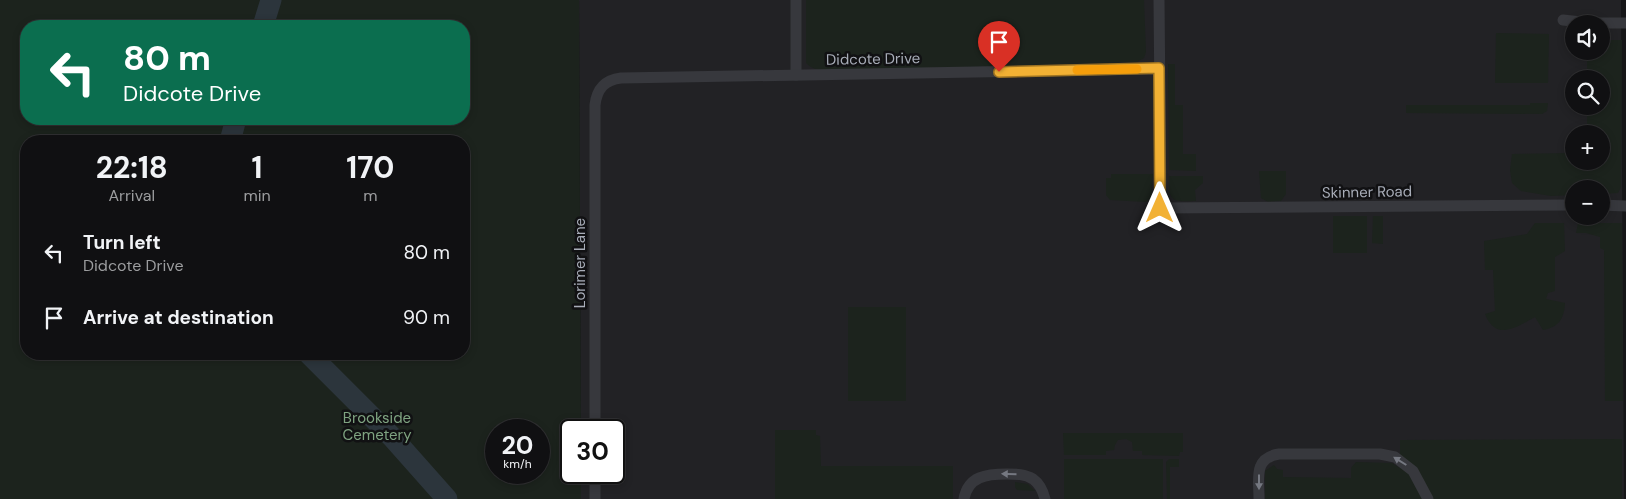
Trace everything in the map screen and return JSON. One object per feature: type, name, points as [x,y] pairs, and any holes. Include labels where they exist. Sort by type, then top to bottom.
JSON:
[{"type":"street","points":[[796,0],[796,75]]},
{"type":"street","points":[[1159,0],[1159,68]]},
{"type":"street","points":[[1563,20],[1590,23],[1626,23]]},
{"type":"street","name":"Didcote Drive","points":[[596,96],[604,84],[612,79],[621,78],[1159,68]]},
{"type":"street","name":"Skinner Road","points":[[1159,68],[1160,208],[1565,205]]},
{"type":"street","name":"Lorimer Lane","points":[[595,419],[596,96]]},
{"type":"street","points":[[1610,205],[1626,206]]},
{"type":"street","points":[[1259,499],[1260,468],[1262,462],[1269,457],[1279,454],[1380,454],[1395,457],[1406,464],[1417,476],[1428,499]]},
{"type":"street","points":[[964,499],[971,483],[982,476],[1018,474],[1034,479],[1039,484],[1045,499]]},
{"type":"street","points":[[595,484],[595,499]]},
{"type":"shaded area","points":[[579,0],[1621,0],[1624,499],[581,499],[581,484],[625,484],[625,419],[581,419]]},
{"type":"green space","name":"Brookside Cemetery","points":[[0,0],[579,0],[581,419],[560,419],[560,484],[581,484],[581,499],[0,499]]},
{"type":"green space","points":[[806,0],[1144,0],[1146,52],[1144,58],[1137,62],[820,70],[806,63]]},
{"type":"green space","points":[[1496,33],[1549,34],[1548,83],[1495,83]]},
{"type":"green space","points":[[1610,40],[1622,40],[1621,187],[1618,193],[1610,193],[1610,180],[1565,180],[1565,195],[1551,196],[1521,191],[1512,183],[1510,170],[1512,154],[1565,153],[1565,170],[1610,170],[1610,125],[1587,125],[1587,115],[1610,115],[1610,70],[1587,70],[1587,60],[1610,60]]},
{"type":"green space","points":[[1168,64],[1175,64],[1175,105],[1183,105],[1183,154],[1196,154],[1196,171],[1169,170]]},
{"type":"green space","points":[[1530,103],[1548,103],[1547,111],[1542,114],[1406,113],[1406,105],[1530,105]]},
{"type":"green space","points":[[1259,171],[1286,171],[1286,194],[1281,201],[1268,202],[1261,198]]},
{"type":"green space","points":[[1111,174],[1153,174],[1151,198],[1146,202],[1110,200],[1106,195],[1106,178],[1111,178]]},
{"type":"green space","points":[[1169,176],[1203,176],[1203,183],[1195,190],[1196,201],[1173,199],[1169,191]]},
{"type":"green space","points":[[1333,216],[1367,216],[1367,253],[1333,253]]},
{"type":"green space","points":[[1373,216],[1383,216],[1383,244],[1372,243]]},
{"type":"green space","points":[[1535,223],[1564,223],[1565,251],[1555,257],[1555,291],[1548,293],[1546,299],[1565,303],[1562,318],[1553,327],[1543,330],[1535,317],[1507,330],[1495,328],[1485,314],[1495,311],[1493,270],[1485,270],[1484,241],[1527,234]]},
{"type":"green space","points":[[1622,223],[1623,401],[1605,401],[1604,250],[1600,248],[1600,237],[1586,233],[1576,233],[1578,225]]},
{"type":"green space","points":[[848,307],[906,307],[906,401],[848,401]]},
{"type":"green space","points":[[775,430],[816,430],[816,435],[820,436],[821,466],[953,466],[953,499],[775,499]]},
{"type":"green space","points":[[1063,433],[1183,433],[1183,452],[1180,452],[1179,456],[1142,455],[1142,451],[1133,451],[1132,442],[1126,439],[1118,440],[1114,450],[1106,451],[1106,455],[1064,455]]},
{"type":"green space","points":[[1622,439],[1622,499],[1265,499],[1265,471],[1274,465],[1277,469],[1283,470],[1283,477],[1351,478],[1351,468],[1356,462],[1392,463],[1400,468],[1400,440]]},
{"type":"green space","points":[[1064,459],[1163,459],[1163,499],[1064,499]]},
{"type":"green space","points":[[1169,459],[1179,459],[1179,467],[1170,467],[1170,499],[1167,499],[1166,462]]},
{"type":"green space","points":[[1015,482],[1028,484],[1035,491],[1017,490]]},
{"type":"waterway","points":[[265,20],[271,0]]},
{"type":"waterway","points":[[232,135],[234,125]]},
{"type":"waterway","points":[[315,360],[392,437],[447,499]]},
{"type":"slow traffic","points":[[1077,70],[1137,69]]},
{"type":"route","points":[[999,72],[1159,68],[1160,208]]}]
